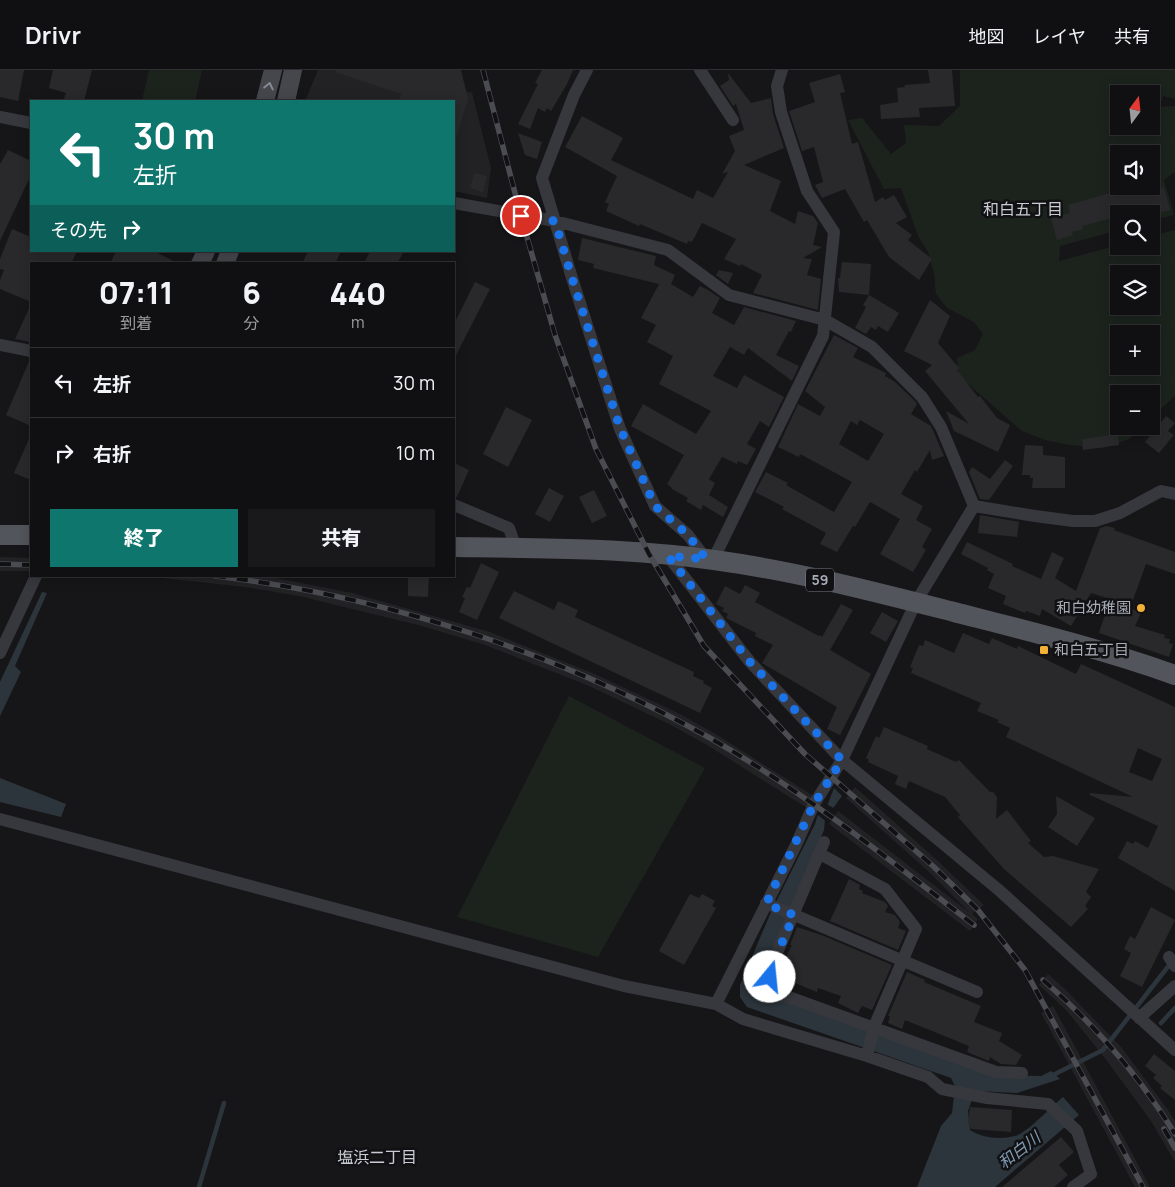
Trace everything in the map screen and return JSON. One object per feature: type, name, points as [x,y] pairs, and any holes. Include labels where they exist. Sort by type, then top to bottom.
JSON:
[{"type":"main road","points":[[266,100],[273,70]]},
{"type":"main road","points":[[286,100],[293,70]]},
{"type":"main road","points":[[0,535],[30,535]]},
{"type":"main road","name":"59","points":[[455,547],[599,549],[709,559],[794,574],[916,602],[1085,646],[1175,676]]},
{"type":"street","points":[[587,70],[574,96],[542,178],[620,428],[655,506],[688,535],[709,559],[823,336],[834,232],[807,192],[781,112],[777,86],[782,70]]},
{"type":"street","points":[[700,70],[733,120]]},
{"type":"street","points":[[0,117],[30,123]]},
{"type":"street","points":[[455,203],[555,221],[668,250],[729,295],[825,320],[872,347],[922,398],[941,427],[974,506]]},
{"type":"street","points":[[0,344],[30,351]]},
{"type":"street","points":[[974,506],[1073,521],[1095,520],[1120,513],[1161,491],[1175,494]]},
{"type":"street","points":[[455,505],[509,528],[516,548]]},
{"type":"street","points":[[716,1004],[814,804],[842,760],[916,602],[974,506]]},
{"type":"street","points":[[668,556],[750,662],[842,760],[1000,891],[1175,1050]]},
{"type":"street","points":[[0,653],[36,577]]},
{"type":"street","points":[[0,819],[624,986],[716,1004],[743,1018],[928,1077],[942,1089],[987,1098],[1048,1104],[1077,1131],[1091,1174],[1074,1187]]},
{"type":"street","points":[[867,1056],[874,1027],[916,929],[885,889],[822,848],[771,968],[772,986],[783,995],[874,1027],[996,1072],[1022,1073]]},
{"type":"street","points":[[766,904],[977,992]]},
{"type":"street","points":[[1139,1018],[1175,986]]},
{"type":"shaded area","points":[[149,70],[202,70],[195,100],[142,100]]},
{"type":"shaded area","points":[[318,70],[393,70],[472,93],[491,168],[487,198],[455,191],[455,100],[305,100]]},
{"type":"shaded area","points":[[960,70],[1175,70],[1175,99],[1163,96],[1160,104],[1160,85],[1110,85],[1110,135],[1160,135],[1160,107],[1175,106],[1175,172],[1164,180],[1174,215],[1160,219],[1160,205],[1110,205],[1110,232],[1060,246],[1059,261],[1110,247],[1110,255],[1160,255],[1160,234],[1175,230],[1175,396],[1160,410],[1160,385],[1110,385],[1110,435],[1133,435],[1129,439],[1104,448],[1070,445],[1045,440],[1022,431],[958,375],[957,358],[975,350],[983,334],[974,322],[947,308],[936,294],[934,273],[928,252],[918,236],[901,188],[884,189],[848,120],[862,118],[891,154],[906,143],[904,125],[939,126],[960,106]]},
{"type":"shaded area","points":[[0,557],[30,558],[30,571],[0,571]]},
{"type":"shaded area","points":[[153,577],[271,577],[352,593],[490,632],[595,674],[678,713],[714,733],[823,802],[815,813],[707,745],[671,725],[589,686],[485,645],[422,626],[299,596],[245,587]]},
{"type":"shaded area","points":[[569,696],[705,768],[598,957],[457,917]]},
{"type":"shaded area","points":[[855,787],[984,905],[972,914],[978,919],[970,931],[829,824],[838,811],[970,913],[928,871],[846,798]]},
{"type":"shaded area","points":[[1048,974],[1122,1048],[1168,1110],[1175,1121],[1175,1162],[1151,1121],[1107,1061],[1067,1011],[1039,985]]},
{"type":"shaded area","points":[[1053,1006],[1150,1187],[1135,1187],[1041,1013]]},
{"type":"water","points":[[42,592],[47,593],[15,666],[21,672],[0,716],[0,682]]},
{"type":"water","points":[[0,778],[66,804],[61,817],[0,802]]},
{"type":"water","points":[[834,788],[842,796],[825,819],[824,830],[791,908],[770,990],[1000,1075],[1041,1076],[1051,1071],[1060,1079],[1017,1093],[975,1091],[968,1111],[970,1130],[991,1138],[1003,1138],[1020,1134],[1033,1125],[1063,1097],[1079,1115],[995,1187],[917,1187],[941,1126],[952,1113],[955,1086],[951,1078],[747,1007],[740,997],[740,985],[771,912],[815,824],[818,814],[827,806]]},
{"type":"pier","points":[[825,803],[835,809],[827,822],[815,813]]},
{"type":"building","points":[[0,70],[24,70],[18,101],[0,97]]},
{"type":"building","points":[[53,70],[92,70],[84,100],[63,100],[66,93],[49,88]]},
{"type":"building","points":[[336,70],[461,70],[468,99],[457,135],[455,135],[455,100],[399,100],[401,94],[335,72]]},
{"type":"building","points":[[542,70],[573,70],[551,111],[547,108],[545,112],[538,108],[530,129],[518,124],[538,84],[535,83]]},
{"type":"building","points":[[928,70],[952,70],[955,106],[919,108],[920,117],[881,119],[880,105],[898,102],[897,88],[905,87],[904,85],[930,83]]},
{"type":"building","points":[[728,73],[751,103],[771,98],[773,114],[784,148],[744,165],[781,181],[770,211],[795,224],[798,211],[813,216],[818,223],[813,245],[822,247],[803,258],[812,259],[807,275],[821,279],[818,310],[753,293],[762,275],[741,264],[740,266],[724,259],[736,239],[702,223],[692,242],[688,241],[687,244],[606,211],[609,204],[605,202],[617,176],[565,147],[582,116],[623,138],[611,160],[693,199],[697,190],[713,198],[728,172],[722,174],[735,151],[729,136],[744,130],[736,104],[733,106],[720,86],[729,80]]},
{"type":"building","points":[[840,74],[845,92],[840,93],[852,144],[858,142],[875,202],[883,197],[885,200],[894,195],[907,217],[896,223],[912,235],[908,240],[932,259],[919,280],[889,257],[867,220],[864,222],[845,189],[822,198],[815,185],[823,182],[814,147],[802,151],[789,111],[815,102],[809,83]]},
{"type":"building","points":[[518,133],[542,142],[537,159],[525,155]]},
{"type":"building","points":[[8,150],[30,161],[30,177],[0,241],[0,164]]},
{"type":"building","points":[[474,173],[487,176],[483,192],[470,188]]},
{"type":"building","points":[[1164,187],[1170,210],[1160,212],[1160,205],[1110,205],[1110,218],[1082,226],[1083,229],[1072,232],[1073,235],[1057,240],[1051,218],[1070,213],[1068,205],[1110,193],[1110,195],[1160,195],[1160,188]]},
{"type":"building","points":[[12,229],[30,237],[30,252],[77,252],[72,262],[30,262],[30,302],[0,289],[0,280],[4,270],[0,269],[0,259]]},
{"type":"building","points":[[582,238],[656,256],[654,265],[675,275],[671,284],[693,297],[700,286],[708,290],[720,298],[712,313],[734,325],[744,307],[796,321],[776,355],[799,366],[792,381],[748,348],[744,355],[730,347],[713,376],[737,388],[744,375],[784,397],[769,427],[760,421],[747,444],[756,449],[747,465],[738,461],[737,464],[722,457],[709,479],[715,483],[709,495],[728,507],[723,517],[703,505],[701,510],[686,501],[688,498],[667,484],[684,455],[631,426],[643,404],[696,434],[711,411],[659,384],[673,356],[647,342],[656,325],[641,318],[659,284],[593,268],[594,264],[578,260]]},
{"type":"building","points":[[116,252],[156,252],[175,262],[111,262]]},
{"type":"building","points":[[308,252],[341,252],[336,262],[303,262]]},
{"type":"building","points":[[370,252],[403,252],[398,262],[365,262]]},
{"type":"building","points":[[842,262],[871,264],[869,295],[839,292],[838,278],[840,278]]},
{"type":"building","points":[[719,270],[733,273],[728,284],[716,275]]},
{"type":"building","points":[[475,282],[490,289],[455,357],[455,322]]},
{"type":"building","points":[[869,295],[899,313],[888,332],[878,326],[876,330],[871,327],[866,334],[855,328],[866,307],[863,305]]},
{"type":"building","points":[[930,300],[950,316],[938,343],[959,368],[957,370],[978,397],[980,396],[997,418],[1010,425],[998,452],[954,431],[946,411],[969,424],[925,371],[932,365],[904,351]]},
{"type":"building","points":[[30,306],[30,342],[15,339]]},
{"type":"building","points":[[834,335],[858,348],[853,357],[886,373],[885,376],[895,382],[916,402],[917,404],[911,414],[931,426],[944,456],[932,460],[930,450],[917,472],[915,470],[901,494],[923,506],[916,520],[932,529],[922,547],[926,550],[913,572],[880,554],[900,519],[870,502],[837,552],[820,544],[826,533],[782,509],[784,507],[755,492],[766,472],[788,483],[786,485],[834,512],[852,482],[800,454],[799,457],[778,447],[798,404],[820,416],[825,407],[805,391]],"holes":[[[860,420],[884,434],[868,461],[839,444],[851,421],[857,425]]]},
{"type":"building","points":[[30,359],[30,426],[6,415]]},
{"type":"building","points":[[506,407],[532,420],[508,467],[483,454]]},
{"type":"building","points":[[1166,416],[1175,423],[1168,431],[1174,435],[1159,453],[1145,442],[1151,435],[1160,435],[1160,423]]},
{"type":"building","points":[[1118,435],[1119,445],[1083,450],[1082,439]]},
{"type":"building","points":[[30,436],[30,480],[14,473]]},
{"type":"building","points":[[1025,445],[1043,446],[1043,455],[1065,457],[1065,488],[1032,488],[1033,478],[1030,478],[1030,475],[1022,475]]},
{"type":"building","points":[[1005,460],[1013,466],[989,500],[980,499],[969,472],[972,467],[990,479]]},
{"type":"building","points":[[455,463],[469,470],[457,497],[455,497]]},
{"type":"building","points":[[549,488],[564,496],[550,522],[535,514]]},
{"type":"building","points":[[594,490],[607,516],[592,523],[579,497]]},
{"type":"building","points":[[980,515],[1019,522],[1017,537],[978,533]]},
{"type":"building","points":[[1107,526],[1175,552],[1175,574],[1146,564],[1130,608],[1141,613],[1135,626],[1165,635],[1164,638],[1170,639],[1169,643],[1173,644],[1169,657],[1099,633],[1110,599],[1091,593],[1071,626],[1042,609],[1040,616],[1026,611],[1025,613],[1003,604],[1006,596],[988,588],[994,574],[987,570],[988,568],[961,554],[967,542],[1041,579],[1052,552],[1064,558],[1055,578],[1076,591],[1100,528]]},
{"type":"building","points":[[481,563],[499,572],[477,620],[459,612],[465,598],[462,597],[467,587],[470,588]]},
{"type":"building","points":[[408,577],[429,577],[428,597],[408,596]]},
{"type":"building","points":[[745,585],[760,593],[755,602],[822,637],[841,604],[853,610],[830,650],[871,674],[840,735],[827,729],[837,707],[762,663],[773,645],[755,636],[756,633],[726,618],[728,614],[722,611],[724,608],[716,604],[725,586],[740,594]]},
{"type":"building","points":[[514,591],[554,610],[558,601],[578,610],[575,617],[694,672],[693,676],[704,681],[703,683],[712,688],[700,713],[499,618]]},
{"type":"building","points":[[882,612],[898,621],[886,642],[870,633]]},
{"type":"building","points":[[963,633],[989,644],[992,638],[1017,649],[1018,646],[1076,674],[1081,664],[1175,707],[1175,891],[1118,858],[1127,841],[1133,844],[1135,841],[1148,848],[1158,826],[1090,795],[1090,793],[1133,797],[1006,737],[1010,728],[997,722],[999,720],[977,711],[981,703],[911,673],[913,668],[910,667],[919,645],[923,646],[925,640],[954,653]],"holes":[[[1138,748],[1162,759],[1152,781],[1129,772]]]},
{"type":"building","points":[[884,727],[928,746],[927,749],[956,762],[959,760],[997,797],[996,819],[1007,810],[1031,841],[1028,843],[1044,857],[1053,856],[1099,869],[1086,892],[1091,897],[1085,906],[1088,909],[1071,927],[1004,869],[958,817],[960,815],[945,797],[909,781],[906,789],[895,784],[898,776],[868,762],[869,760],[866,758],[876,736],[879,738]]},
{"type":"building","points":[[1056,796],[1095,818],[1077,846],[1048,827],[1057,814]]},
{"type":"building","points":[[849,879],[860,885],[859,889],[863,891],[862,893],[885,902],[888,906],[885,912],[895,915],[900,922],[898,928],[906,931],[898,950],[830,921]]},
{"type":"building","points":[[690,894],[699,898],[702,894],[715,901],[712,906],[716,908],[684,965],[659,951]]},
{"type":"building","points":[[1151,907],[1175,920],[1142,987],[1120,976],[1131,953],[1124,949],[1130,936],[1135,939]]},
{"type":"building","points":[[797,927],[824,936],[892,965],[872,1010],[862,1006],[858,1013],[838,1003],[841,996],[818,988],[817,992],[790,981],[792,977],[779,971],[792,945],[790,945]]},
{"type":"building","points":[[907,972],[925,980],[924,982],[981,1006],[974,1022],[1002,1033],[999,1041],[1022,1055],[1016,1065],[1001,1064],[990,1057],[989,1061],[967,1052],[969,1046],[905,1020],[902,1029],[888,1023],[890,1016],[888,1016]]},
{"type":"building","points":[[1154,1054],[1175,1071],[1175,1100],[1160,1088],[1162,1086],[1153,1078],[1156,1075],[1145,1066]]},
{"type":"building","points":[[970,1107],[1012,1110],[1011,1132],[971,1129],[968,1122]]},
{"type":"building","points":[[1061,1137],[1074,1152],[1059,1165],[1068,1175],[1054,1187],[1002,1187]]},
{"type":"waterway","points":[[1051,1076],[1103,1050],[1170,964]]},
{"type":"waterway","name":"和白川","points":[[1161,1023],[1175,1008]]},
{"type":"waterway","points":[[199,1187],[224,1103]]},
{"type":"railway","points":[[483,70],[521,216],[555,335],[596,449],[649,554],[704,646],[805,754],[933,866],[978,910],[1025,970],[1143,1187]]},
{"type":"railway","points":[[0,564],[30,565]]},
{"type":"railway","points":[[222,577],[279,585],[407,614],[533,655],[593,680],[653,708],[745,759],[812,803],[974,925]]},
{"type":"railway","points":[[1043,980],[1115,1052],[1147,1092],[1175,1134]]},
{"type":"railway","points":[[1164,1129],[1175,1148]]},
{"type":"place","name":"和白幼稚園","points":[[1141,608]]},
{"type":"place","name":"和白五丁目","points":[[1044,650]]},
{"type":"district","name":"和白五丁目","points":[[1023,209]]},
{"type":"district","name":"塩浜二丁目","points":[[377,1157]]},
{"type":"route","points":[[521,216],[555,221],[620,428],[655,506],[688,535],[706,559],[668,556],[750,662],[842,760],[814,804],[796,845],[766,904],[794,915],[771,968],[770,977]]}]
